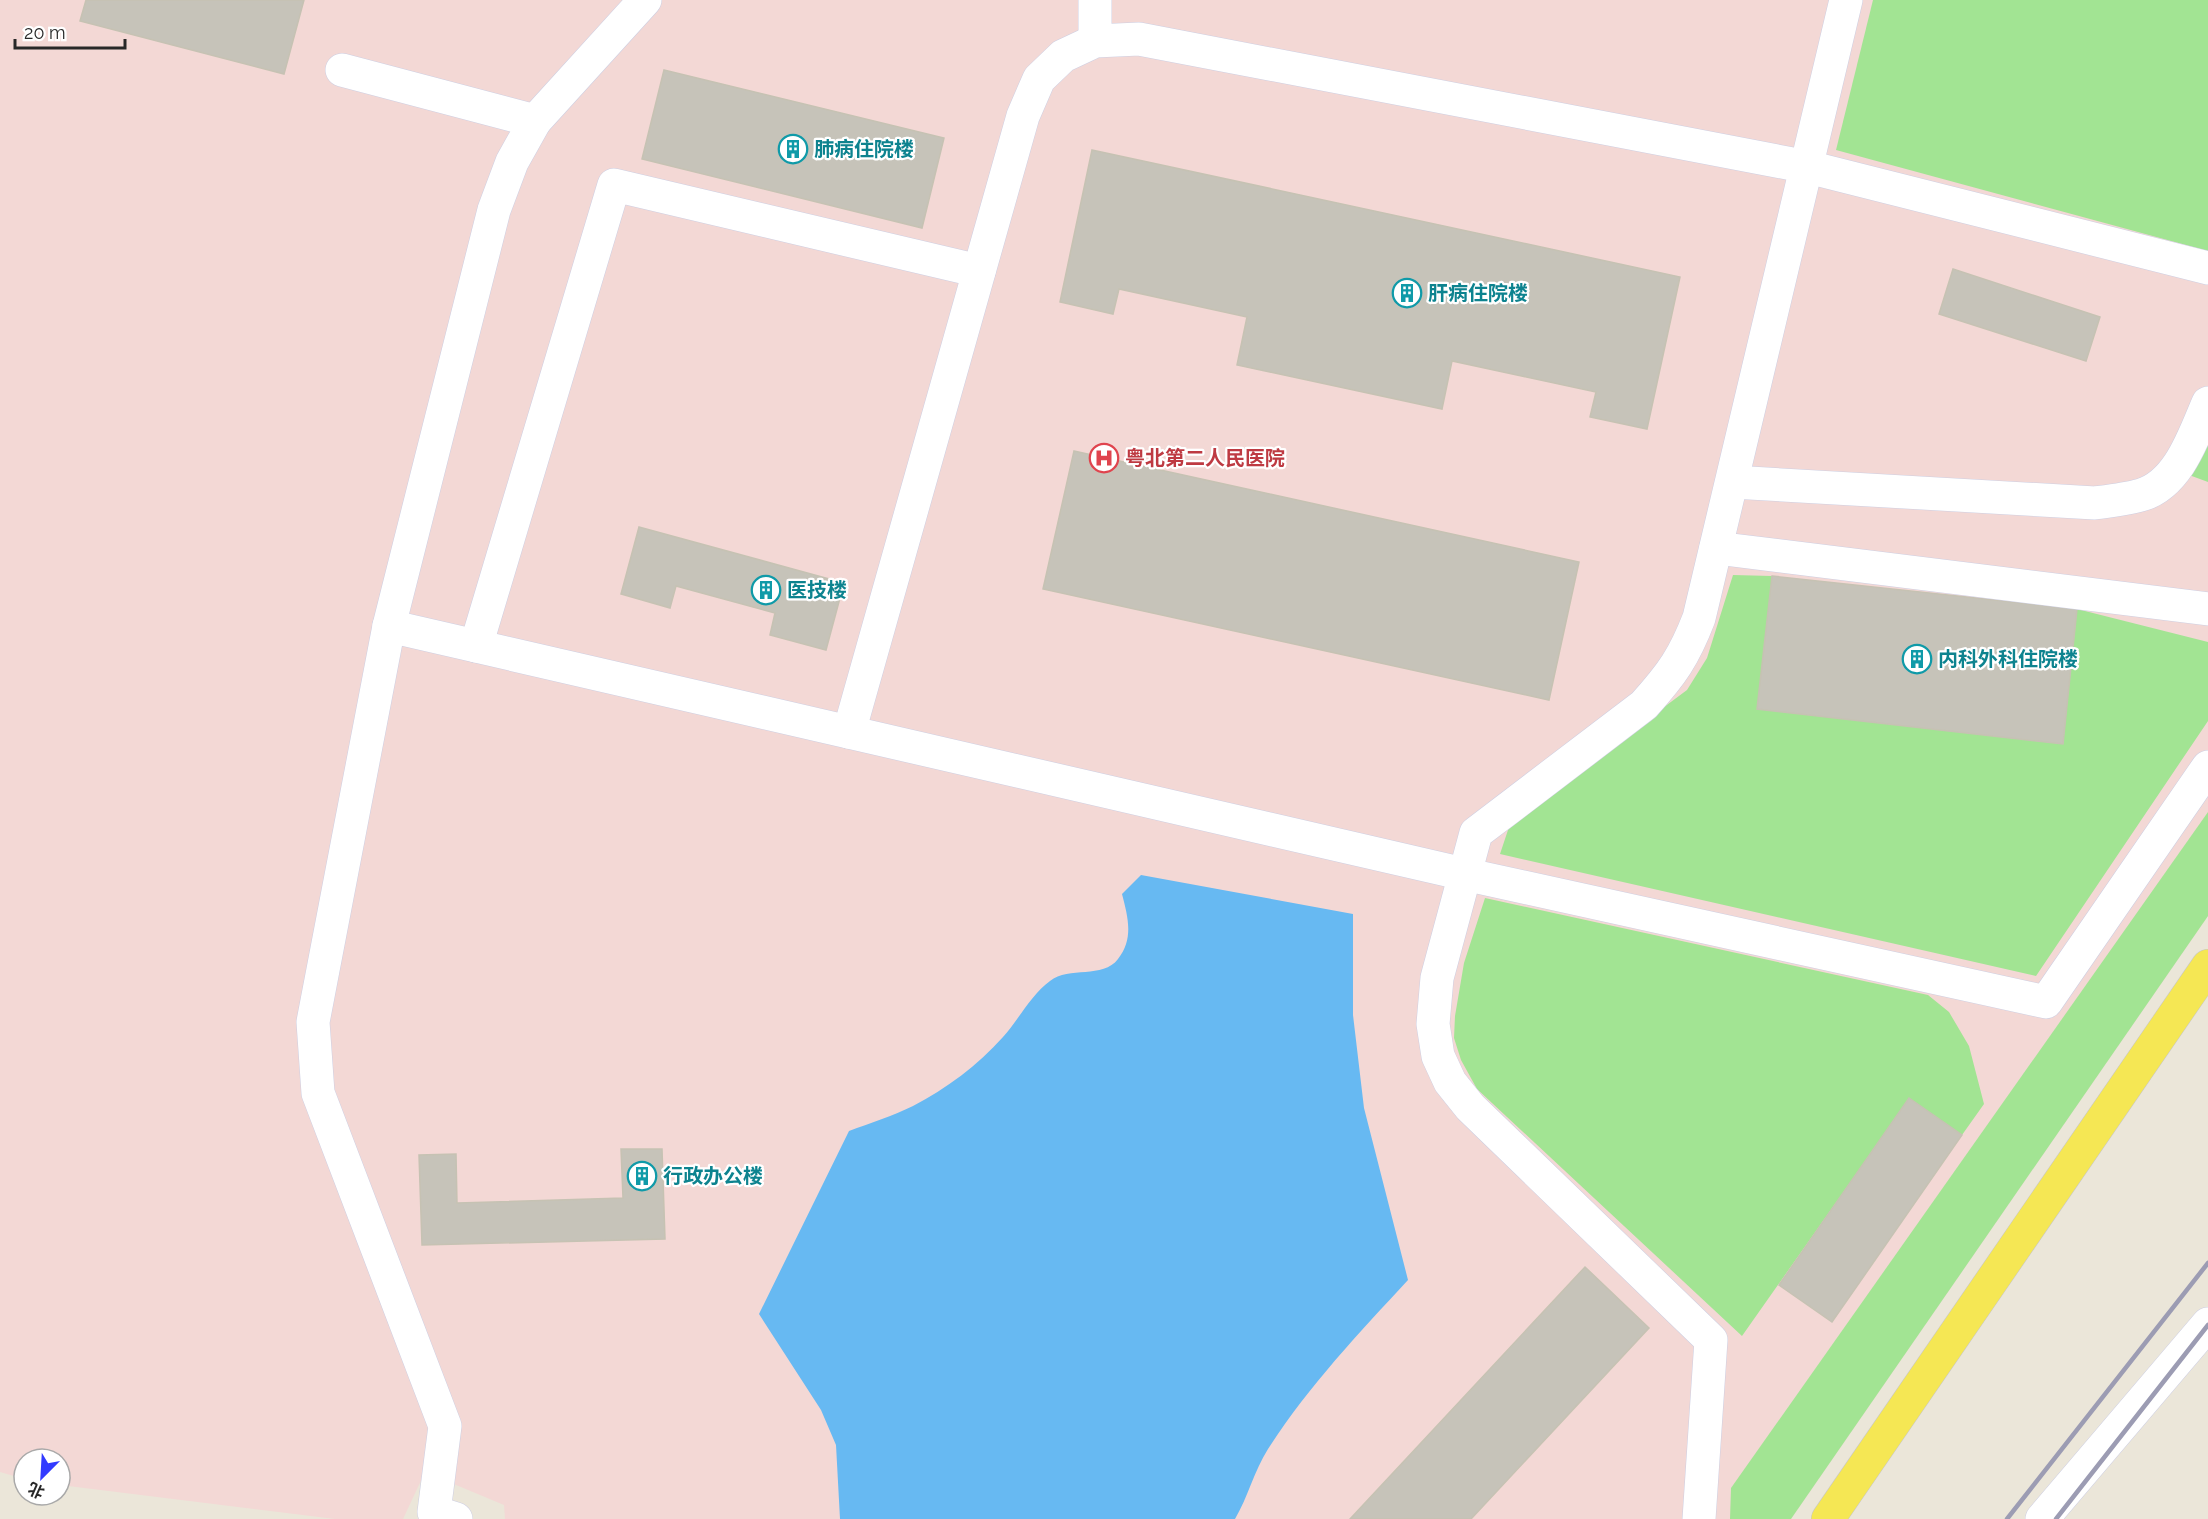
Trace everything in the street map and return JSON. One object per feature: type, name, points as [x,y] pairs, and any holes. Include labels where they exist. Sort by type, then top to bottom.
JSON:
[{"type":"main road","points":[[1828,1519],[2208,966]]},
{"type":"street","points":[[456,1519],[434,1512],[445,1426],[318,1093],[314,1022],[389,626],[494,210],[512,162],[535,121],[645,0]]},
{"type":"street","points":[[1095,0],[1095,41]]},
{"type":"street","points":[[1699,1519],[1712,1340],[1470,1107],[1450,1082],[1438,1056],[1433,1024],[1437,978],[1476,833],[1644,705],[1668,679],[1687,649],[1699,618],[1846,0]]},
{"type":"street","points":[[849,732],[1023,116],[1039,79],[1062,56],[1095,41],[1139,39],[1808,167],[2208,268]]},
{"type":"street","points":[[342,70],[535,121]]},
{"type":"street","points":[[476,646],[614,185],[980,271]]},
{"type":"street","points":[[1732,482],[2095,503],[2144,494],[2169,478],[2184,456],[2208,403]]},
{"type":"street","points":[[1716,548],[2208,609]]},
{"type":"street","points":[[389,626],[1464,874],[2046,1002],[2208,767]]},
{"type":"street","points":[[2042,1519],[2208,1324]]},
{"type":"shaded area","name":"粤北第二人民医院","points":[[0,0],[2208,0],[2208,916],[1791,1519],[505,1519],[504,1505],[425,1472],[403,1519],[335,1519],[72,1486],[72,1447],[12,1447],[12,1476],[0,1472]]},
{"type":"green space","points":[[1873,0],[2208,0],[2208,251],[1836,150]]},
{"type":"green space","points":[[2208,436],[2208,482],[2189,475]]},
{"type":"green space","points":[[1733,575],[1772,576],[1758,709],[2063,744],[2077,609],[2208,642],[2208,721],[2036,976],[1500,854],[1511,821],[1687,690],[1707,658]]},
{"type":"green space","points":[[2208,812],[2208,916],[1791,1519],[1730,1519],[1731,1488]]},
{"type":"green space","points":[[1485,898],[1928,995],[1949,1012],[1969,1046],[1984,1104],[1962,1135],[1909,1099],[1742,1336],[1477,1089],[1461,1060],[1454,1038],[1455,1016],[1464,963]]},
{"type":"water","points":[[1141,875],[1353,914],[1353,1015],[1364,1108],[1408,1280],[1334,1362],[1283,1426],[1263,1457],[1235,1519],[840,1519],[836,1445],[821,1410],[759,1314],[849,1131],[913,1106],[961,1076],[1009,1030],[1037,993],[1050,981],[1067,974],[1095,971],[1112,965],[1123,951],[1128,936],[1128,919],[1122,894]]},
{"type":"building","points":[[86,0],[304,0],[284,74],[80,21]]},
{"type":"building","name":"肺病住院楼","points":[[664,70],[944,138],[922,228],[642,159]]},
{"type":"building","name":"肝病住院楼","points":[[1092,150],[1680,277],[1647,429],[1590,417],[1596,392],[1452,361],[1442,409],[1237,365],[1247,317],[1119,289],[1113,314],[1060,302]]},
{"type":"building","points":[[1953,269],[2100,317],[2086,361],[1939,314]]},
{"type":"building","points":[[1074,451],[1579,562],[1549,700],[1043,589]]},
{"type":"building","name":"医技楼","points":[[639,527],[844,583],[826,650],[770,635],[775,613],[676,586],[670,608],[621,594]]},
{"type":"building","name":"内科外科住院楼","points":[[1772,576],[2077,609],[2063,744],[1757,709]]},
{"type":"building","points":[[1909,1098],[1962,1135],[1832,1322],[1779,1285]]},
{"type":"building","name":"行政办公楼","points":[[621,1149],[662,1149],[665,1239],[422,1245],[419,1155],[456,1154],[457,1203],[623,1198]]},
{"type":"building","points":[[1585,1267],[1649,1328],[1471,1519],[1350,1519]]},
{"type":"railway","points":[[2007,1519],[2208,1263]]},
{"type":"railway","points":[[2056,1519],[2208,1325]]},
{"type":"place","name":"肺病住院楼","points":[[793,149]]},
{"type":"place","name":"肝病住院楼","points":[[1407,293]]},
{"type":"place","name":"粤北第二人民医院","points":[[1104,458]]},
{"type":"place","name":"医技楼","points":[[766,590]]},
{"type":"place","name":"内科外科住院楼","points":[[1917,659]]},
{"type":"place","name":"行政办公楼","points":[[642,1176]]}]
